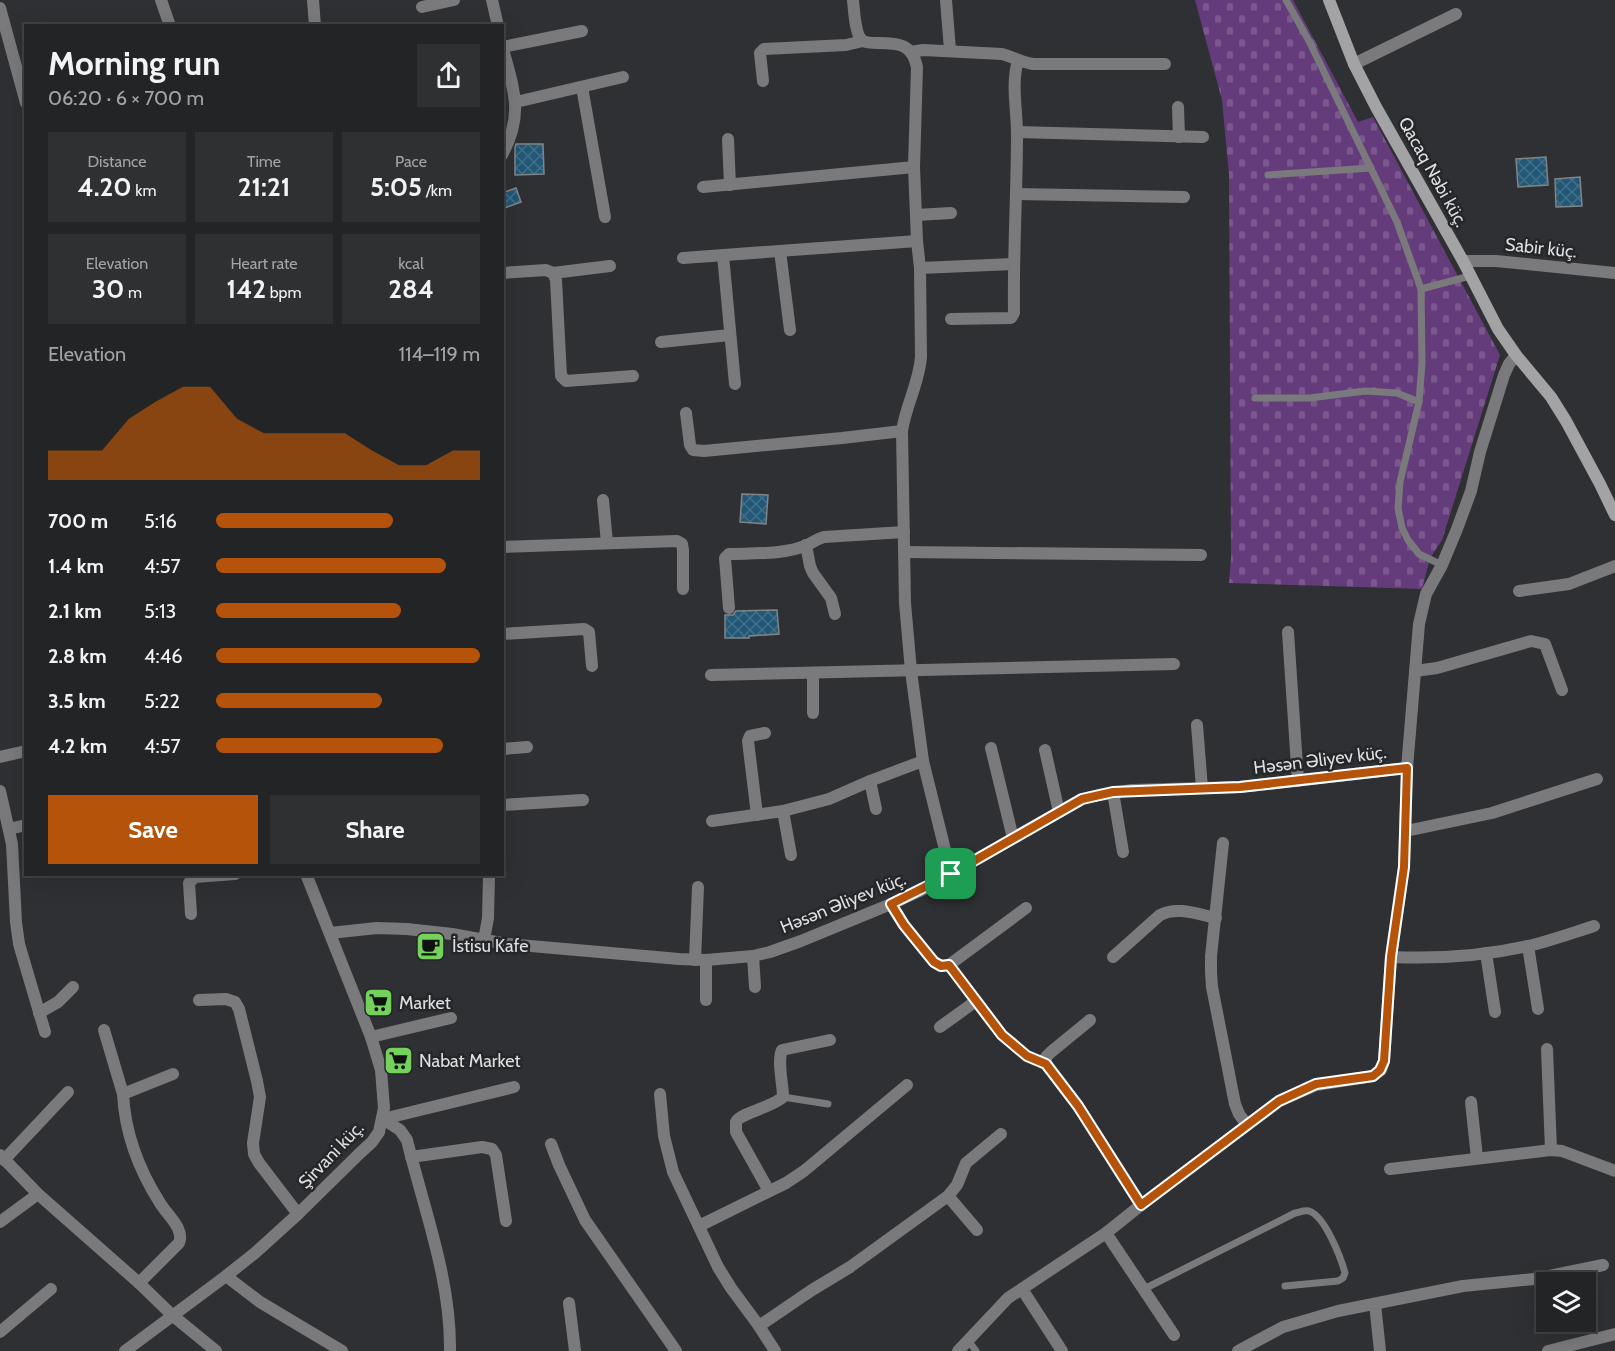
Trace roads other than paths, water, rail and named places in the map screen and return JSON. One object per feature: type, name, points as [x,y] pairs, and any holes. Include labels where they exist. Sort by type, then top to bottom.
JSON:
[{"type":"street","points":[[161,0],[169,24]]},
{"type":"street","points":[[313,0],[315,24]]},
{"type":"street","points":[[422,7],[454,0]]},
{"type":"street","points":[[492,0],[498,24]]},
{"type":"street","points":[[853,0],[856,25],[863,41]]},
{"type":"street","points":[[946,0],[950,50]]},
{"type":"street","name":"Qacaq Nəbi küç.","points":[[1329,0],[1354,64],[1376,107],[1463,261],[1498,329],[1551,397],[1615,515]]},
{"type":"street","points":[[0,8],[24,96]]},
{"type":"street","points":[[1354,64],[1456,14]]},
{"type":"street","points":[[504,46],[582,31]]},
{"type":"street","points":[[763,81],[760,53],[764,49],[846,45],[863,41],[895,43],[903,46],[915,58],[917,67],[916,241],[920,268],[920,369],[904,417],[902,431],[905,603],[923,761],[951,874]]},
{"type":"street","points":[[504,50],[516,102],[513,133],[504,151]]},
{"type":"street","points":[[911,52],[950,50],[1002,54],[1018,61],[1034,64],[1165,64]]},
{"type":"street","points":[[951,319],[1011,318],[1014,313],[1013,264],[1017,132],[1015,77],[1018,61]]},
{"type":"street","points":[[516,102],[623,77]]},
{"type":"street","points":[[582,87],[605,217]]},
{"type":"street","points":[[1178,107],[1179,137]]},
{"type":"street","points":[[1017,132],[1203,137]]},
{"type":"street","points":[[728,139],[730,185]]},
{"type":"street","points":[[703,187],[915,167]]},
{"type":"street","points":[[1016,194],[1184,196]]},
{"type":"street","points":[[916,215],[951,213]]},
{"type":"street","points":[[683,258],[916,241]]},
{"type":"street","points":[[780,251],[790,330]]},
{"type":"street","points":[[723,255],[735,384]]},
{"type":"street","name":"Sabir küç.","points":[[1463,261],[1496,261],[1615,273]]},
{"type":"street","points":[[920,268],[1013,264]]},
{"type":"street","points":[[504,273],[546,270],[553,273],[610,266]]},
{"type":"street","points":[[553,273],[556,280],[561,376],[566,381],[633,376]]},
{"type":"street","points":[[661,342],[730,335]]},
{"type":"street","points":[[958,1351],[1008,1298],[1107,1233],[1279,1101],[1316,1084],[1373,1076],[1380,1070],[1384,1061],[1391,957],[1404,867],[1407,768],[1422,609],[1426,594],[1442,566],[1457,530],[1471,491],[1480,452],[1504,375],[1516,355]]},
{"type":"street","points":[[686,413],[690,445],[693,450],[704,451],[902,431]]},
{"type":"street","points":[[603,500],[607,543]]},
{"type":"street","points":[[729,608],[725,558],[729,554],[774,552],[806,545],[815,539],[824,537],[904,532]]},
{"type":"street","points":[[504,547],[677,541],[682,544],[683,589]]},
{"type":"street","points":[[806,545],[810,566],[831,598],[835,615]]},
{"type":"street","points":[[905,552],[1201,555]]},
{"type":"street","points":[[1519,591],[1569,584],[1615,566]]},
{"type":"street","points":[[504,634],[584,629],[589,632],[592,666]]},
{"type":"street","points":[[1288,632],[1298,782]]},
{"type":"street","points":[[1415,670],[1437,668],[1531,641],[1545,644],[1562,690]]},
{"type":"street","points":[[711,675],[1174,663]]},
{"type":"street","points":[[813,673],[813,713]]},
{"type":"street","points":[[1197,725],[1202,788]]},
{"type":"street","points":[[757,815],[748,741],[750,736],[765,733]]},
{"type":"street","points":[[504,749],[527,747]]},
{"type":"street","points":[[991,748],[1013,838]]},
{"type":"street","points":[[1045,750],[1059,812]]},
{"type":"street","points":[[0,757],[24,751]]},
{"type":"street","points":[[712,821],[783,811],[829,799],[923,761]]},
{"type":"street","name":"Həsən Əliyev küç.","points":[[330,933],[397,928],[452,934],[507,944],[701,960],[753,956],[801,941],[891,904],[951,874],[1082,799],[1113,792],[1240,787],[1407,768]]},
{"type":"street","points":[[1406,831],[1492,813],[1597,779]]},
{"type":"street","points":[[870,781],[876,809]]},
{"type":"street","points":[[0,791],[12,844],[19,944],[45,1032]]},
{"type":"street","points":[[1113,792],[1123,852]]},
{"type":"street","points":[[504,805],[583,800]]},
{"type":"street","points":[[783,811],[791,855]]},
{"type":"street","points":[[9,830],[24,826]]},
{"type":"street","points":[[1223,843],[1211,956],[1212,987],[1235,1104],[1247,1125]]},
{"type":"street","points":[[191,914],[189,883],[195,877],[209,876]]},
{"type":"street","name":"Şirvani küç.","points":[[125,1351],[226,1276],[298,1214],[372,1142],[379,1132],[383,1119],[384,1098],[381,1070],[371,1037],[307,876]]},
{"type":"street","points":[[484,940],[488,918],[489,876]]},
{"type":"street","points":[[699,887],[701,960],[706,1000]]},
{"type":"street","points":[[891,904],[904,925],[934,962],[941,966],[949,965],[1026,908]]},
{"type":"street","points":[[1113,957],[1160,915],[1168,911],[1177,910],[1216,918]]},
{"type":"street","points":[[1391,957],[1419,958],[1486,953],[1528,946],[1594,926]]},
{"type":"street","points":[[1528,946],[1538,1009]]},
{"type":"street","points":[[1486,953],[1495,1012]]},
{"type":"street","points":[[753,956],[755,987]]},
{"type":"street","points":[[949,965],[1002,1035]]},
{"type":"street","points":[[39,1013],[58,1002],[73,987]]},
{"type":"street","points":[[199,1000],[226,999],[235,1002],[239,1009],[260,1097],[252,1143],[254,1154],[298,1214]]},
{"type":"street","points":[[940,1027],[976,1001]]},
{"type":"street","points":[[371,1037],[451,1018]]},
{"type":"street","points":[[1090,1020],[1046,1057],[1046,1064],[1078,1106],[1141,1205]]},
{"type":"street","points":[[104,1030],[123,1094],[128,1130],[137,1159],[150,1188],[180,1230],[181,1237],[179,1242],[139,1283]]},
{"type":"street","points":[[769,1191],[736,1132],[736,1123],[741,1117],[777,1103],[783,1097],[779,1055],[782,1050],[830,1040]]},
{"type":"street","points":[[1547,1049],[1551,1150]]},
{"type":"street","points":[[123,1094],[173,1074]]},
{"type":"street","points":[[699,1226],[786,1183],[804,1171],[907,1085]]},
{"type":"street","points":[[383,1119],[514,1087]]},
{"type":"street","points":[[68,1092],[2,1158],[38,1194],[172,1315],[216,1351]]},
{"type":"street","points":[[660,1094],[664,1136],[673,1172],[718,1268],[775,1351]]},
{"type":"street","points":[[1472,1102],[1477,1158]]},
{"type":"street","points":[[383,1119],[404,1133],[411,1157],[442,1270],[449,1309],[450,1351]]},
{"type":"street","points":[[759,1326],[850,1267],[948,1196],[957,1185],[966,1163],[1001,1134]]},
{"type":"street","points":[[550,1144],[585,1220],[676,1351]]},
{"type":"street","points":[[411,1157],[482,1147],[492,1149],[496,1155],[506,1221]]},
{"type":"street","points":[[1390,1169],[1551,1150],[1562,1151],[1615,1171]]},
{"type":"street","points":[[0,1222],[38,1194]]},
{"type":"street","points":[[948,1196],[977,1230]]},
{"type":"street","points":[[1107,1233],[1174,1335]]},
{"type":"street","points":[[1238,1351],[1283,1327],[1338,1311],[1463,1286],[1534,1279],[1603,1265]]},
{"type":"street","points":[[226,1276],[260,1302],[342,1351]]},
{"type":"street","points":[[1022,1288],[1062,1351]]},
{"type":"street","points":[[0,1332],[51,1289]]},
{"type":"street","points":[[569,1303],[575,1351]]},
{"type":"street","points":[[1375,1304],[1380,1351]]},
{"type":"street","points":[[1548,1351],[1563,1350],[1615,1334]]},
{"type":"lane","points":[[1286,0],[1309,41],[1397,222],[1421,289],[1422,363],[1419,402],[1400,482],[1398,508],[1402,528],[1408,540],[1419,554],[1442,566]]},
{"type":"lane","points":[[1268,175],[1371,168]]},
{"type":"lane","points":[[1421,289],[1470,276]]},
{"type":"lane","points":[[1255,398],[1311,398],[1365,391],[1397,393],[1419,402]]},
{"type":"lane","points":[[783,1097],[828,1104]]},
{"type":"lane","points":[[1144,1289],[1295,1213],[1304,1210],[1312,1212],[1335,1244],[1345,1273],[1338,1281],[1285,1286]]},
{"type":"lane","points":[[968,1340],[976,1351]]},
{"type":"place","name":"İstisu Kafe","points":[[431,946]]},
{"type":"place","name":"Market","points":[[378,1003]]},
{"type":"place","name":"Nabat Market","points":[[398,1061]]}]
